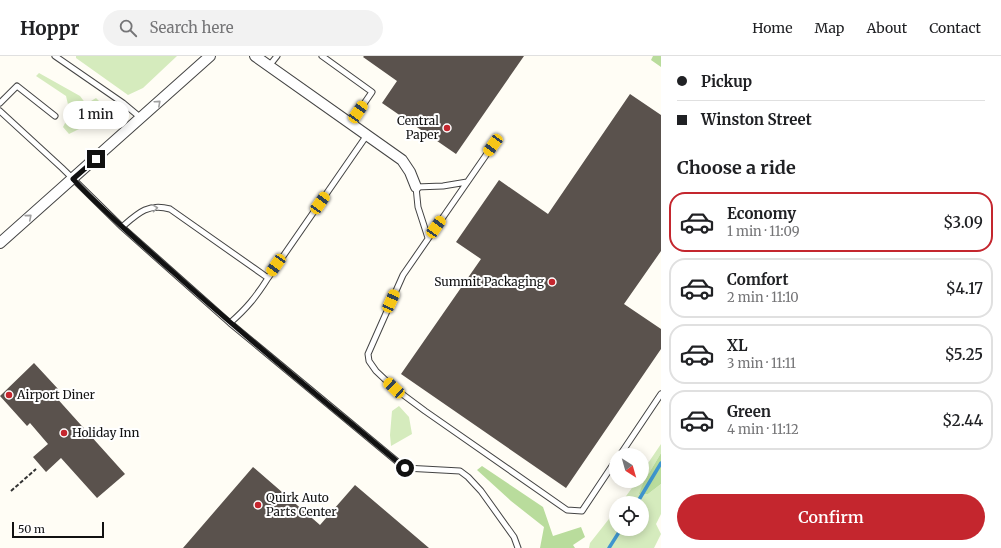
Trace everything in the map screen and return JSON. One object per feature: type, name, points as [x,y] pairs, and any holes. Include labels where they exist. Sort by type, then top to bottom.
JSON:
[{"type":"street","points":[[0,242],[73,179],[210,56]]},
{"type":"street","points":[[255,56],[402,160],[410,172],[416,187]]},
{"type":"lane","points":[[55,56],[123,103],[141,118]]},
{"type":"lane","points":[[269,66],[277,56]]},
{"type":"lane","points":[[322,56],[372,92],[350,124]]},
{"type":"lane","points":[[0,103],[17,86],[55,116]]},
{"type":"lane","points":[[0,111],[122,227],[230,323],[405,468],[460,471],[481,491],[514,537],[518,548]]},
{"type":"lane","points":[[230,323],[255,299],[367,135]]},
{"type":"lane","points":[[493,145],[403,275],[368,354],[369,361],[376,371],[394,388],[567,510],[582,511],[609,470]]},
{"type":"lane","points":[[428,238],[418,207],[416,187],[443,186],[467,182]]},
{"type":"lane","points":[[122,227],[136,215],[152,207],[160,206],[170,209],[268,278]]},
{"type":"lane","points":[[625,448],[661,394]]},
{"type":"path","points":[[11,491],[36,469]]},
{"type":"green space","points":[[76,56],[177,56],[143,88],[128,95],[76,58]]},
{"type":"green space","points":[[653,56],[661,56],[661,67],[651,60]]},
{"type":"green space","points":[[39,73],[80,96],[86,104],[96,98],[112,114],[93,128],[83,127],[69,134],[63,127],[70,113],[66,96],[36,76]]},
{"type":"green space","points":[[399,406],[409,417],[412,434],[391,446],[390,435],[392,411]]},
{"type":"green space","points":[[661,444],[661,453],[649,473],[649,462]]},
{"type":"green space","points":[[661,453],[661,484],[648,494],[639,494],[641,488],[649,488],[649,473]]},
{"type":"green space","points":[[482,466],[543,507],[553,536],[581,527],[585,537],[573,545],[575,548],[540,548],[544,527],[511,501],[477,470]]},
{"type":"green space","points":[[661,484],[661,514],[656,524],[661,534],[654,548],[589,548],[590,543],[609,519],[609,536],[649,536],[649,496],[626,496],[632,488],[642,488],[640,494],[648,494]]},
{"type":"building","name":"Central Paper","points":[[524,56],[456,154],[382,103],[397,81],[363,57]]},
{"type":"building","name":"Summit Packaging","points":[[630,94],[661,115],[661,251],[624,304],[661,329],[661,349],[566,488],[401,374],[481,259],[456,242],[499,180],[548,214]]},
{"type":"building","name":"Holiday Inn","points":[[34,363],[59,390],[54,395],[125,474],[97,498],[61,458],[46,472],[33,457],[48,444],[30,423],[27,426],[0,396]]},
{"type":"building","name":"Quirk Auto Parts Center","points":[[253,467],[320,525],[355,485],[429,548],[183,548]]},
{"type":"waterway","points":[[641,496],[661,463]]},
{"type":"waterway","points":[[609,548],[617,536]]},
{"type":"place","name":"Central Paper","points":[[447,128]]},
{"type":"place","name":"Summit Packaging","points":[[552,282]]},
{"type":"place","name":"Airport Diner","points":[[9,395]]},
{"type":"place","name":"Holiday Inn","points":[[64,433]]},
{"type":"place","name":"Quirk Auto Parts Center","points":[[258,505]]},
{"type":"route","points":[[96,159],[73,179],[83,190],[122,227],[230,323],[405,468]]}]
